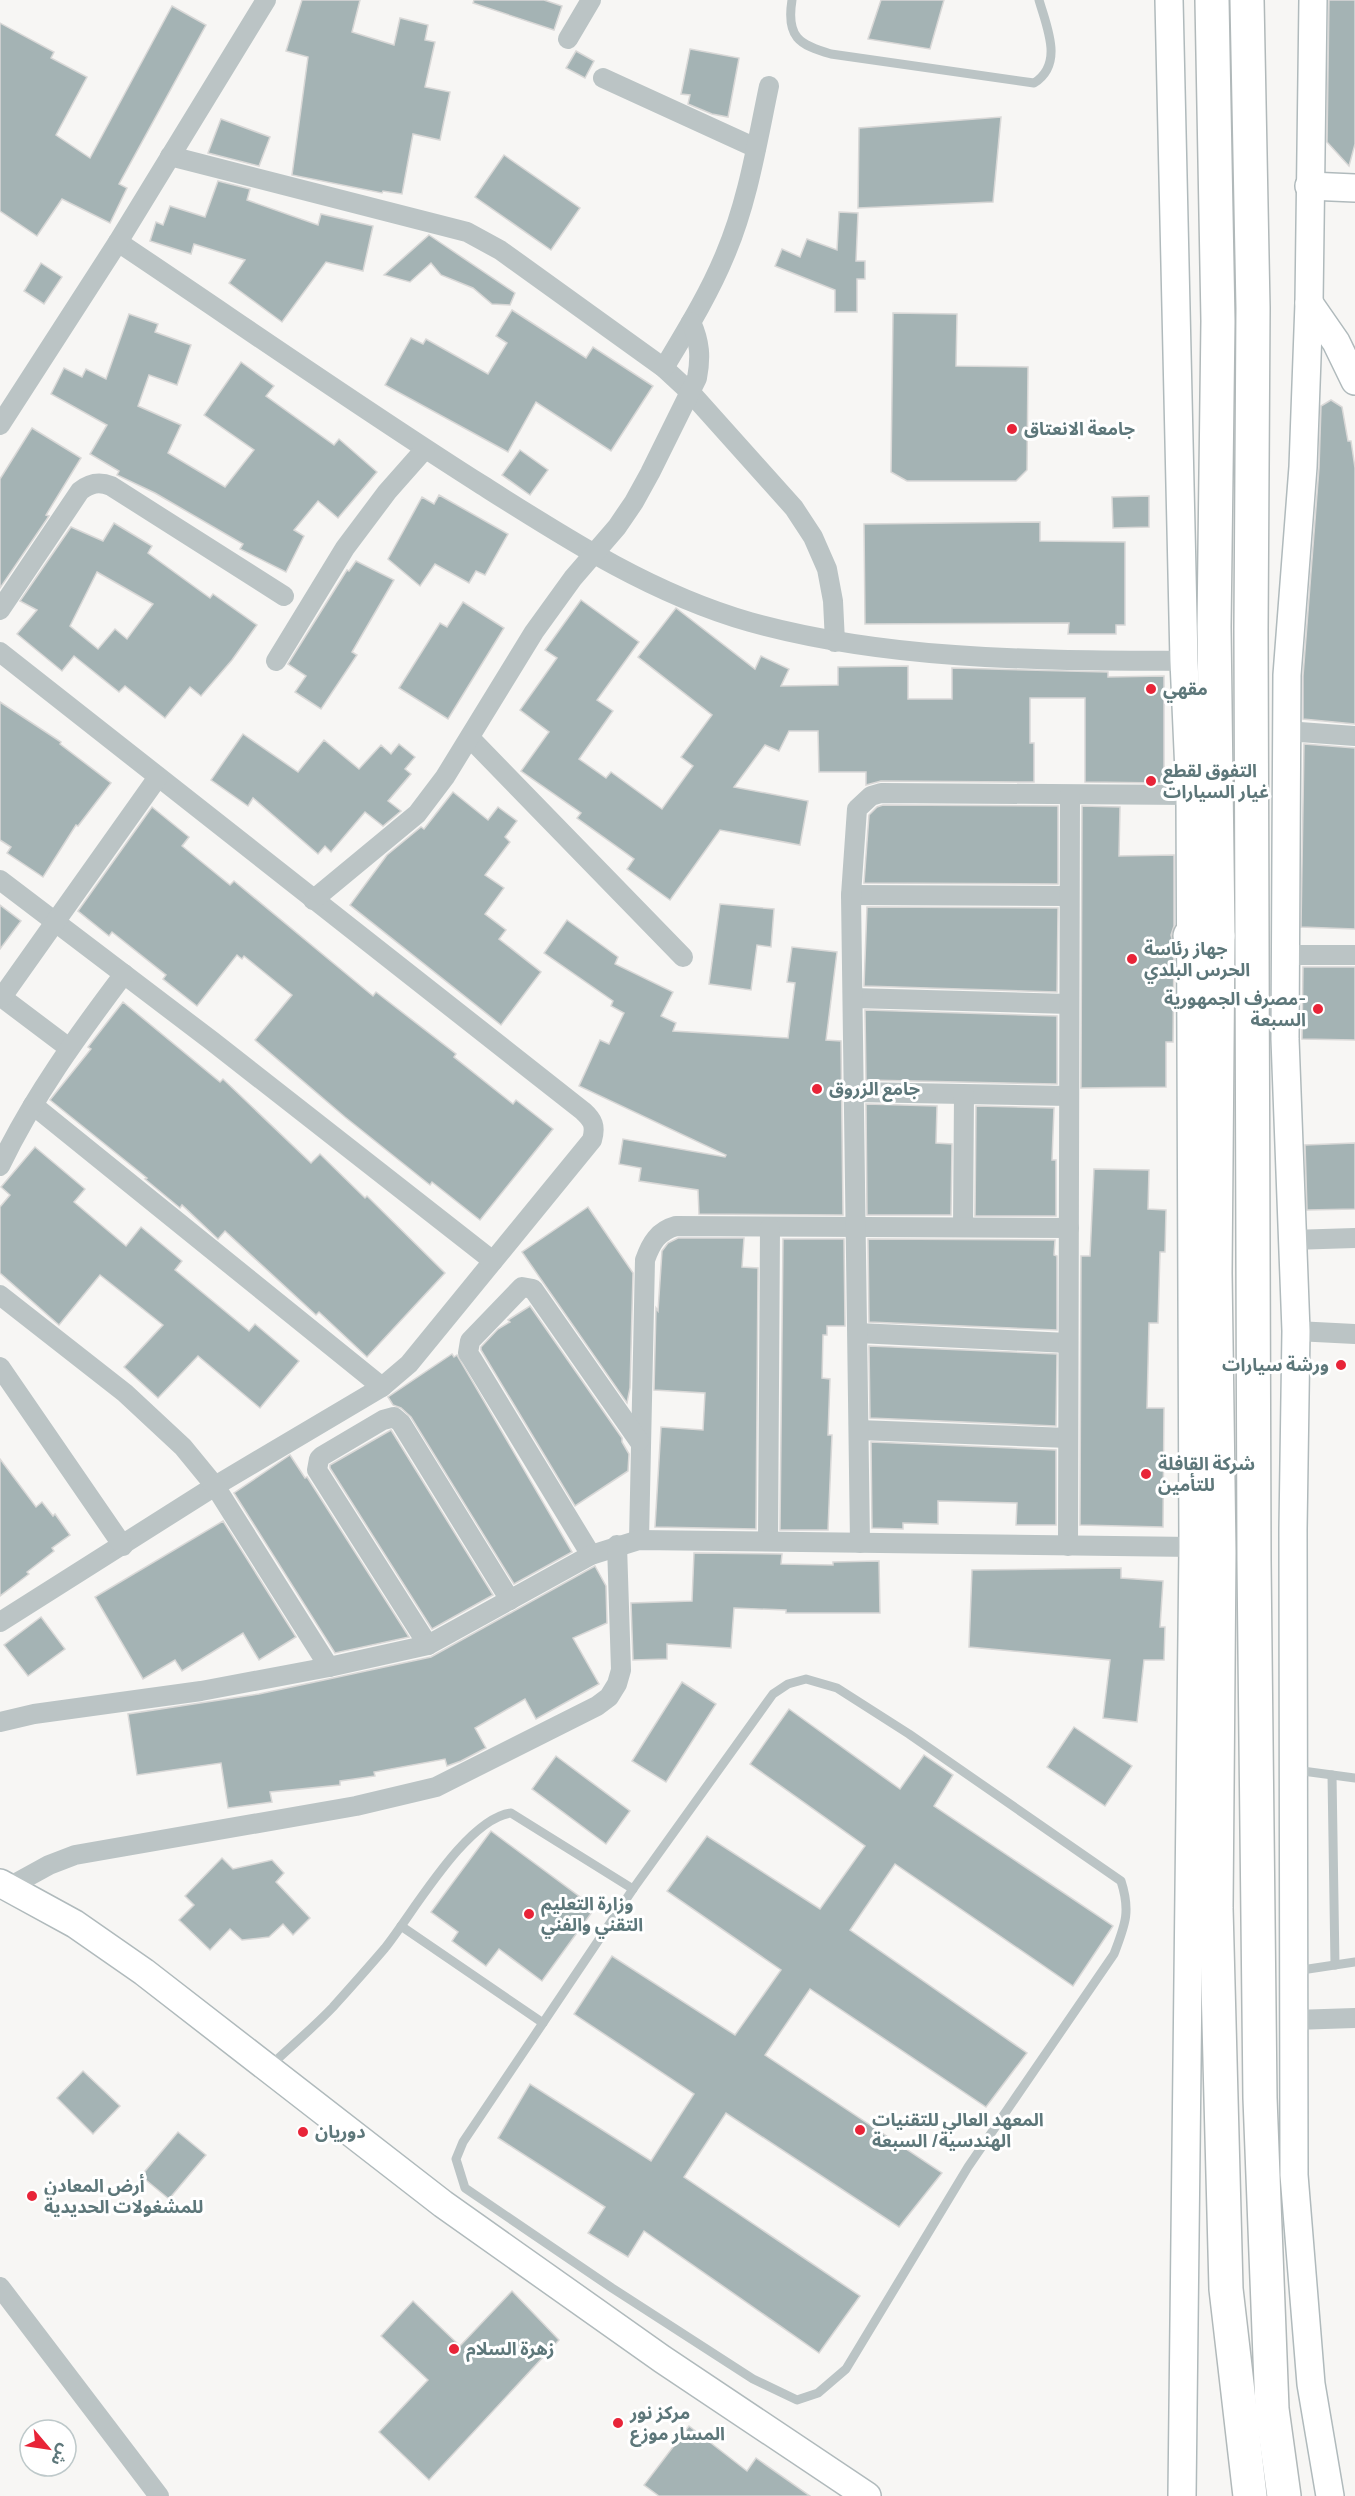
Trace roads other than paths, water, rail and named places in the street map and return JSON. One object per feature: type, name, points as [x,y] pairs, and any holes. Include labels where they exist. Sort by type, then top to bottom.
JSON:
[{"type":"highway","points":[[1212,0],[1218,321],[1214,627],[1204,936],[1204,1078],[1215,1273],[1219,1552],[1216,1908],[1226,2289],[1250,2496]]},
{"type":"highway","points":[[1246,0],[1253,308],[1251,654],[1254,1561],[1260,2098],[1272,2409],[1284,2496]]},
{"type":"street","points":[[0,425],[118,242],[266,0]]},
{"type":"street","points":[[568,39],[591,0]]},
{"type":"street","points":[[1169,0],[1184,661],[1190,795],[1204,936]]},
{"type":"street","points":[[1312,0],[1309,303],[1303,467],[1287,675],[1286,731],[1285,1039],[1296,1330],[1292,1770],[1293,2175],[1311,2384],[1330,2496]]},
{"type":"street","points":[[603,78],[756,148]]},
{"type":"street","points":[[664,368],[691,322],[725,255],[743,205],[769,86]]},
{"type":"street","points":[[170,156],[467,232],[500,250],[664,368],[690,393],[794,508],[813,537],[827,568],[833,601],[835,642]]},
{"type":"street","points":[[1309,186],[1355,188]]},
{"type":"street","points":[[118,242],[425,449],[592,555],[639,578],[747,621],[835,642],[891,651],[1022,658],[1184,661]]},
{"type":"street","points":[[1309,303],[1336,342],[1355,381]]},
{"type":"street","points":[[313,900],[417,814],[445,777],[534,632],[634,502],[690,393],[700,363],[697,335],[691,322]]},
{"type":"street","points":[[276,661],[345,548],[387,492],[425,449]]},
{"type":"street","points":[[0,610],[80,491],[86,486],[99,482],[111,486],[284,596]]},
{"type":"street","points":[[0,652],[591,1119],[595,1129],[592,1140],[409,1364],[382,1387],[215,1486],[0,1623]]},
{"type":"street","points":[[1286,731],[1355,736]]},
{"type":"street","points":[[470,738],[683,957]]},
{"type":"street","points":[[69,1048],[1,997],[158,777]]},
{"type":"street","points":[[860,1543],[851,895],[857,809],[871,796],[891,793],[1190,795]]},
{"type":"street","points":[[1068,1546],[1070,795]]},
{"type":"street","points":[[0,880],[56,921],[493,1261]]},
{"type":"street","points":[[851,895],[1069,896]]},
{"type":"street","points":[[1287,955],[1355,955]]},
{"type":"street","points":[[0,1166],[33,1105],[69,1048],[124,974]]},
{"type":"street","points":[[853,998],[1069,1004]]},
{"type":"street","points":[[1182,2496],[1193,1547],[1204,1078]]},
{"type":"street","points":[[854,1092],[1069,1096]]},
{"type":"street","points":[[963,1226],[964,1095]]},
{"type":"street","points":[[33,1105],[382,1387]]},
{"type":"street","points":[[639,1540],[639,1441],[645,1260],[650,1246],[666,1228],[676,1226],[856,1228],[963,1226],[1069,1228]]},
{"type":"street","points":[[768,1542],[770,1228]]},
{"type":"street","points":[[1291,1240],[1355,1238]]},
{"type":"street","points":[[591,1555],[468,1353],[470,1341],[517,1291],[522,1287],[532,1289],[639,1441]]},
{"type":"street","points":[[0,1295],[153,1416],[183,1447],[215,1486],[329,1667]]},
{"type":"street","points":[[1296,1330],[1355,1334]]},
{"type":"street","points":[[858,1334],[1068,1343]]},
{"type":"street","points":[[0,1367],[123,1546]]},
{"type":"street","points":[[428,1645],[317,1470],[319,1459],[322,1456],[383,1420],[394,1417],[401,1423],[510,1600]]},
{"type":"street","points":[[859,1430],[1068,1438]]},
{"type":"street","points":[[0,1722],[34,1714],[201,1691],[329,1667],[428,1645],[591,1555],[639,1540],[1193,1547]]},
{"type":"street","points":[[4,1885],[75,1856],[356,1806],[435,1787],[582,1714],[609,1697],[617,1684],[621,1670],[617,1545]]},
{"type":"street","points":[[4,1885],[75,1924],[144,1972],[443,2204],[662,2359],[867,2496]]},
{"type":"street","points":[[1294,2020],[1355,2018]]},
{"type":"street","points":[[0,2287],[159,2496]]},
{"type":"lane","points":[[792,0],[790,11],[793,31],[805,47],[831,54],[1034,83],[1042,78],[1051,64],[1051,39],[1039,0]]},
{"type":"lane","points":[[806,1679],[837,1688],[909,1734],[1121,1881],[1127,1900],[1126,1921],[1114,1954],[968,2167],[846,2369],[818,2393],[797,2400],[753,2379],[612,2288],[465,2188],[456,2160],[463,2142],[543,2023],[633,1889],[773,1694],[788,1684],[806,1679]]},
{"type":"lane","points":[[1292,1770],[1355,1778]]},
{"type":"lane","points":[[1332,1774],[1335,1965]]},
{"type":"lane","points":[[267,2069],[331,2009],[401,1926],[453,1856],[487,1822],[501,1814],[511,1813],[633,1889]]},
{"type":"lane","points":[[401,1926],[543,2023]]},
{"type":"lane","points":[[1294,1972],[1355,1962]]},
{"type":"place","name":"جامعة الانعتاق","points":[[1012,429]]},
{"type":"place","name":"مقهي","points":[[1151,689]]},
{"type":"place","name":"التفوق لقطع غيار السيارات","points":[[1151,781]]},
{"type":"place","name":"جهاز رئاسة الحرس البلدي","points":[[1132,959]]},
{"type":"place","name":"مصرف الجمهورية- السبعة","points":[[1318,1009]]},
{"type":"place","name":"جامع الزروق","points":[[817,1089]]},
{"type":"place","name":"ورشة سيارات","points":[[1341,1365]]},
{"type":"place","name":"شركة القافلة للتأمين","points":[[1146,1474]]},
{"type":"place","name":"وزارة التعليم التقني والفني","points":[[529,1914]]},
{"type":"place","name":"المعهد العالي للتقنيات الهندسية/ السبعة","points":[[860,2130]]},
{"type":"place","name":"دوريان","points":[[303,2132]]},
{"type":"place","name":"أرض المعادن للمشغولات الحديدية","points":[[32,2196]]},
{"type":"place","name":"زهرة السلام","points":[[454,2349]]},
{"type":"place","name":"مركز نور المسار موزع","points":[[618,2423]]}]
